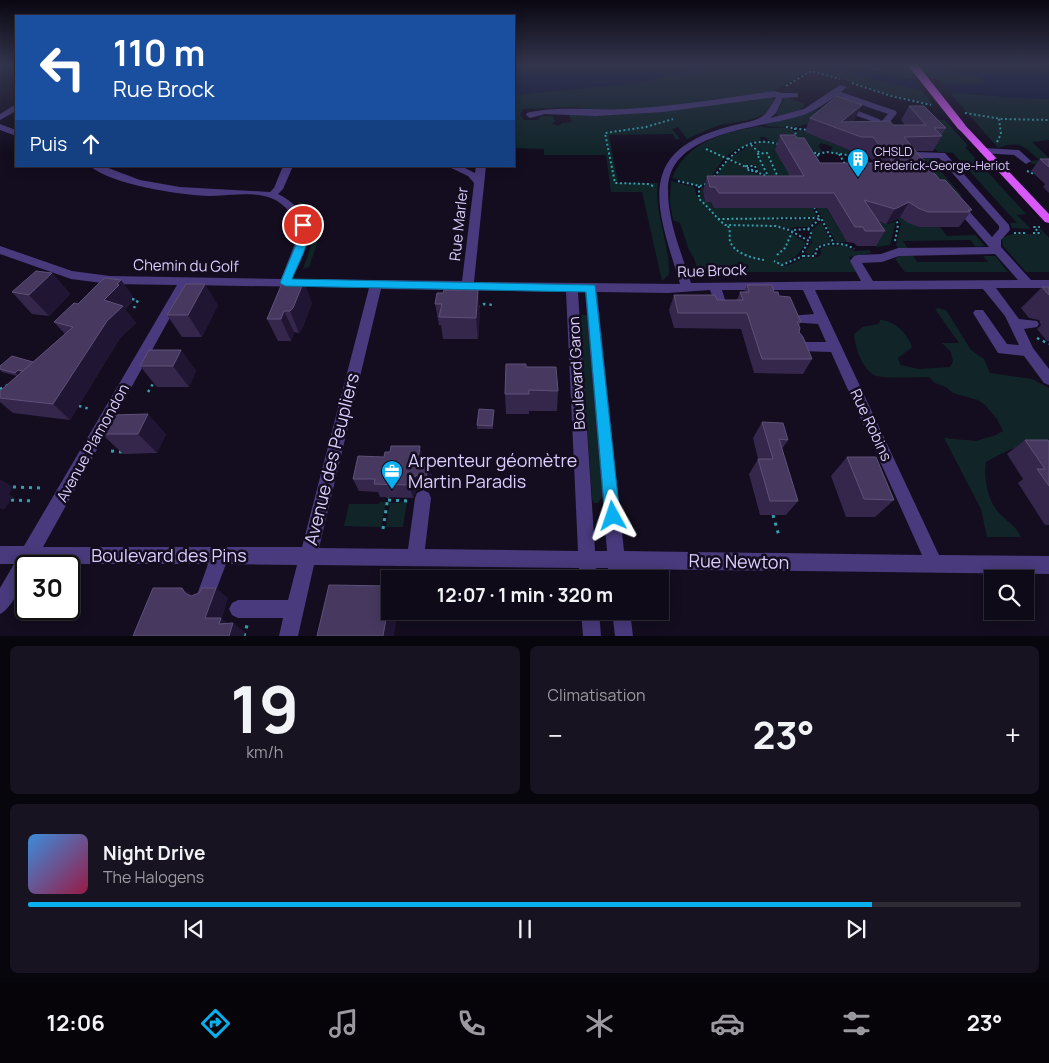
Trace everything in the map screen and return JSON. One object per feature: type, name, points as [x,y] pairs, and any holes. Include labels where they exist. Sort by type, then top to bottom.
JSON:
[{"type":"main road","points":[[935,94],[961,126],[1049,220]]},
{"type":"street","points":[[759,123],[772,113],[778,94]]},
{"type":"street","points":[[530,115],[545,111],[595,113],[662,109],[778,94],[795,95]]},
{"type":"street","points":[[687,288],[670,231],[664,201],[665,178],[679,156],[703,138],[729,128],[800,113],[833,94]]},
{"type":"street","points":[[850,94],[897,110],[869,128]]},
{"type":"street","points":[[824,100],[881,121],[895,134]]},
{"type":"street","points":[[0,117],[15,109]]},
{"type":"street","points":[[0,127],[15,132]]},
{"type":"street","points":[[984,151],[1016,152],[1026,161]]},
{"type":"street","points":[[928,171],[915,155],[942,155],[1005,228],[996,239],[998,248]]},
{"type":"street","points":[[97,167],[133,182],[159,188],[272,195],[290,207],[303,225],[303,240],[285,283]]},
{"type":"street","points":[[272,195],[278,189],[288,167]]},
{"type":"street","points":[[454,167],[471,174],[479,182]]},
{"type":"street","name":"Rue Marler","points":[[468,285],[481,167]]},
{"type":"street","points":[[952,201],[983,235],[998,248],[1028,284]]},
{"type":"street","points":[[870,286],[857,265],[856,261],[858,259],[882,258],[898,252],[998,248]]},
{"type":"street","name":"Chemin du Golf","points":[[0,250],[78,277],[110,280],[376,283]]},
{"type":"street","name":"Avenue Plamondon","points":[[29,555],[185,281]]},
{"type":"street","name":"Rue Brock","points":[[376,283],[572,288],[1049,284]]},
{"type":"street","name":"Avenue des Peupliers","points":[[288,636],[376,283]]},
{"type":"street","points":[[986,284],[1016,324],[1028,351],[1049,379]]},
{"type":"street","points":[[716,286],[722,309]]},
{"type":"street","points":[[772,286],[778,299]]},
{"type":"street","name":"Rue Robins","points":[[807,286],[935,565]]},
{"type":"street","name":"Boulevard Garon","points":[[572,288],[588,570]]},
{"type":"street","name":"Boulevard Garon","points":[[591,288],[617,570]]},
{"type":"street","points":[[979,313],[1004,349],[1028,351]]},
{"type":"street","points":[[793,319],[822,319]]},
{"type":"street","points":[[1016,324],[1032,330]]},
{"type":"street","points":[[799,346],[835,348]]},
{"type":"street","points":[[415,499],[415,558]]},
{"type":"street","name":"Boulevard des Pins","points":[[0,554],[29,555]]},
{"type":"street","name":"Boulevard des Pins","points":[[80,555],[308,556]]},
{"type":"street","points":[[206,595],[220,556]]},
{"type":"street","name":"Rue Newton","points":[[308,556],[1049,565]]},
{"type":"street","name":"Avenue Plamondon","points":[[0,605],[15,579]]},
{"type":"street","points":[[238,609],[295,609]]},
{"type":"street","points":[[591,620],[592,636]]},
{"type":"street","points":[[622,620],[624,636]]},
{"type":"path","points":[[884,94],[931,106],[923,107]]},
{"type":"path","points":[[961,112],[999,118],[1049,120]]},
{"type":"path","points":[[654,188],[648,184],[616,183],[605,133],[652,126],[680,116]]},
{"type":"path","points":[[998,141],[1001,134],[998,125],[999,118]]},
{"type":"path","points":[[794,143],[795,128]]},
{"type":"path","points":[[671,179],[703,186],[714,177],[727,159],[750,145],[766,140],[783,147]]},
{"type":"path","points":[[750,145],[761,154]]},
{"type":"path","points":[[706,149],[747,168],[749,171],[769,177]]},
{"type":"path","points":[[806,150],[818,154],[827,151],[854,156],[858,153],[866,153]]},
{"type":"path","points":[[760,177],[769,177],[779,178],[767,153],[757,154],[769,177],[773,184]]},
{"type":"path","points":[[814,162],[818,154]]},
{"type":"path","points":[[840,154],[841,161],[849,168],[858,161],[854,156]]},
{"type":"path","points":[[817,159],[822,162]]},
{"type":"path","points":[[747,168],[746,166],[754,166],[757,171],[754,171]]},
{"type":"path","points":[[1025,174],[1030,174]]},
{"type":"path","points":[[714,177],[723,177]]},
{"type":"path","points":[[698,186],[699,198],[712,208],[717,219],[728,226],[768,225],[792,232],[809,241]]},
{"type":"path","points":[[811,201],[834,244]]},
{"type":"path","points":[[893,214],[898,225],[894,244]]},
{"type":"path","points":[[717,219],[820,219]]},
{"type":"path","points":[[777,255],[785,248],[792,232],[797,228],[808,229],[820,219]]},
{"type":"path","points":[[728,226],[730,228],[729,239],[736,249],[749,256],[764,260]]},
{"type":"path","points":[[1033,233],[1039,233],[1034,227],[1040,227]]},
{"type":"path","points":[[803,256],[803,251],[811,233],[808,229]]},
{"type":"path","points":[[1012,233],[1024,233]]},
{"type":"path","points":[[774,261],[782,265],[803,256],[815,256],[820,246],[834,244],[847,244],[854,250]]},
{"type":"path","points":[[132,299],[138,300],[134,308]]},
{"type":"path","points":[[472,310],[484,304],[493,305]]},
{"type":"path","points":[[1032,330],[1049,344]]},
{"type":"path","points":[[0,389],[14,381]]},
{"type":"path","points":[[148,392],[154,382],[160,382]]},
{"type":"path","points":[[79,406],[90,409]]},
{"type":"path","points":[[111,451],[124,452]]},
{"type":"path","points":[[13,488],[42,488]]},
{"type":"path","points":[[383,529],[388,499],[415,499]]},
{"type":"path","points":[[11,500],[34,500]]},
{"type":"path","points":[[774,515],[779,536]]},
{"type":"green space","points":[[757,94],[662,108],[597,111],[573,107],[523,109],[520,115],[524,120],[538,120],[541,116],[553,116],[555,121],[552,124],[559,126],[562,123],[572,122],[569,115],[665,111],[768,96],[774,100],[766,113],[759,117],[720,125],[687,139],[678,127],[672,129],[680,139],[675,139],[673,134],[609,135],[618,183],[658,183],[658,203],[669,263],[669,274],[662,281],[642,192],[611,192],[606,155],[544,155],[544,149],[515,148],[515,95]]},
{"type":"green space","points":[[887,94],[925,94],[933,105]]},
{"type":"green space","points":[[951,94],[1049,99],[1049,140],[1032,142],[1049,158],[1049,164],[1032,164],[1029,161],[1039,160],[1021,146],[1011,145],[998,148]]},
{"type":"green space","points":[[785,97],[805,104],[800,110],[778,116],[776,114]]},
{"type":"green space","points":[[828,107],[812,126],[805,124],[785,127],[764,125]]},
{"type":"green space","points":[[931,120],[945,120],[968,146],[965,147],[1026,214],[1017,215],[1031,229],[1012,228],[1010,223],[1017,223],[953,153],[938,152],[933,147]]},
{"type":"green space","points":[[761,126],[787,128],[795,132],[793,140],[785,146],[768,140],[765,137],[760,137],[761,140],[727,156],[703,185],[696,185],[672,178],[687,155],[697,147],[721,135]]},
{"type":"green space","points":[[801,130],[854,152],[851,155],[830,152],[833,147],[821,143],[818,146],[823,152],[815,152],[796,142],[797,131]]},
{"type":"green space","points":[[761,141],[783,147],[791,179],[781,179],[767,153],[780,179],[716,177],[727,160],[746,168],[748,172],[769,177],[762,164],[766,175],[759,172],[756,165],[745,166],[728,159],[749,146],[758,149],[761,153],[760,150],[753,146]]},
{"type":"green space","points":[[936,157],[940,161],[932,161],[962,196],[954,196],[924,160],[924,158]]},
{"type":"green space","points":[[671,181],[694,187],[697,196],[700,196],[701,188],[707,185],[780,191],[703,191],[705,202],[711,202],[714,208],[807,208],[811,205],[817,217],[772,218],[773,220],[816,219],[808,227],[790,229],[779,226],[805,242],[805,245],[798,254],[782,266],[789,265],[803,258],[818,257],[821,254],[820,250],[824,246],[844,245],[854,251],[869,250],[871,253],[849,257],[856,272],[698,272],[680,223],[673,220],[670,202]]},
{"type":"green space","points":[[301,202],[316,216],[319,223],[316,248],[309,267],[303,269],[315,234],[310,216],[298,203]]},
{"type":"green space","points":[[848,203],[876,221],[888,224],[896,221],[890,245],[876,247]]},
{"type":"green space","points":[[816,207],[826,207],[847,242],[836,242]]},
{"type":"green space","points":[[891,208],[908,223],[940,227],[947,236],[975,235],[985,246],[976,247],[970,240],[903,241],[908,249],[899,249],[896,245],[901,224]]},
{"type":"green space","points":[[821,222],[832,243],[819,245],[811,256],[805,252],[812,242],[811,230]]},
{"type":"green space","points":[[1038,229],[1041,229],[1049,238],[1049,272],[1026,272],[1003,246],[1002,238],[1012,234],[1042,234]]},
{"type":"green space","points":[[912,254],[917,262],[988,262],[983,256],[995,256],[1008,272],[905,272],[895,259],[899,256]]},
{"type":"green space","points":[[935,309],[946,310],[971,350],[984,359],[990,373],[1032,379],[1049,388],[1049,463],[1018,448],[1006,451],[986,462],[986,482],[992,503],[1000,514],[1012,524],[1021,537],[987,537],[981,509],[944,438],[976,441],[1003,431],[997,419],[985,405],[978,400],[953,393],[946,387],[935,383],[929,377],[874,375],[866,367],[858,351],[854,334],[863,327],[879,324],[880,320],[895,325],[910,342],[912,347],[898,358],[900,365],[919,369],[950,367],[953,362],[951,352],[942,343],[959,343]]},
{"type":"green space","points":[[582,315],[588,315],[603,496],[598,503],[594,503],[592,499],[580,318]]},
{"type":"green space","points":[[380,502],[386,502],[381,527],[344,526],[349,504],[379,504]]},
{"type":"green space","points":[[407,502],[403,527],[386,527],[390,503]]},
{"type":"water","points":[[967,94],[1049,94],[1049,99]]},
{"type":"building","points":[[837,96],[862,105],[841,122],[890,121],[893,125],[926,125],[909,106],[924,106],[946,128],[934,128],[942,136],[904,137],[940,180],[945,180],[972,210],[968,210],[970,212],[928,212],[909,202],[895,209],[864,200],[885,231],[865,231],[863,227],[855,227],[834,193],[719,193],[715,187],[710,187],[707,176],[804,176],[780,135],[795,135],[797,138],[804,138],[820,163],[893,163],[873,137],[861,137],[810,118]]},
{"type":"building","points":[[1040,159],[1049,159],[1049,167]]},
{"type":"building","points":[[36,271],[52,273],[29,295],[12,292]]},
{"type":"building","points":[[105,278],[121,280],[117,284],[119,285],[104,300],[123,306],[107,321],[53,404],[0,398],[0,391],[73,327],[54,322],[74,303],[78,304]]},
{"type":"building","points":[[283,281],[304,281],[293,308],[290,311],[284,311],[281,319],[267,319]]},
{"type":"building","points":[[186,284],[205,284],[188,315],[167,315]]},
{"type":"building","points":[[747,285],[772,285],[774,292],[778,292],[779,296],[790,297],[801,322],[797,322],[800,328],[799,332],[812,359],[762,359],[747,313],[678,313],[674,295],[715,295],[717,300],[743,300],[740,292],[749,292]]},
{"type":"building","points":[[1042,287],[1049,287],[1049,295]]},
{"type":"building","points":[[444,290],[478,290],[476,318],[439,317],[442,304],[435,304],[437,293],[443,293]]},
{"type":"building","points":[[149,350],[181,350],[173,366],[140,366]]},
{"type":"building","points":[[12,356],[33,362],[23,371],[18,370],[15,373],[0,369],[0,366]]},
{"type":"building","points":[[506,364],[526,364],[526,367],[556,367],[558,391],[529,390],[529,394],[505,394]]},
{"type":"building","points":[[479,409],[494,410],[492,426],[477,425]]},
{"type":"building","points":[[148,414],[138,434],[102,434],[113,415]]},
{"type":"building","points":[[762,422],[783,423],[788,440],[779,439],[798,501],[770,501],[758,459],[773,459]]},
{"type":"building","points":[[1025,440],[1048,440],[1049,486],[1037,469],[1045,469]]},
{"type":"building","points":[[391,446],[420,446],[418,462],[429,462],[426,478],[418,475],[412,478],[409,485],[374,484],[375,479],[353,479],[358,456],[384,457],[385,452],[390,452]]},
{"type":"building","points":[[847,457],[876,457],[894,500],[864,499]]},
{"type":"building","points":[[329,585],[381,586],[381,620],[386,620],[383,636],[317,636]]},
{"type":"building","points":[[153,588],[182,588],[185,593],[191,596],[199,593],[202,588],[216,588],[205,618],[221,618],[219,624],[233,623],[229,636],[133,636]]},
{"type":"place","name":"CHSLD Frederick-George-Heriot","points":[[858,178]]},
{"type":"place","name":"Arpenteur géomètre Martin Paradis","points":[[392,490]]},
{"type":"route","points":[[303,225],[303,240],[285,283],[591,288],[613,516]]}]
